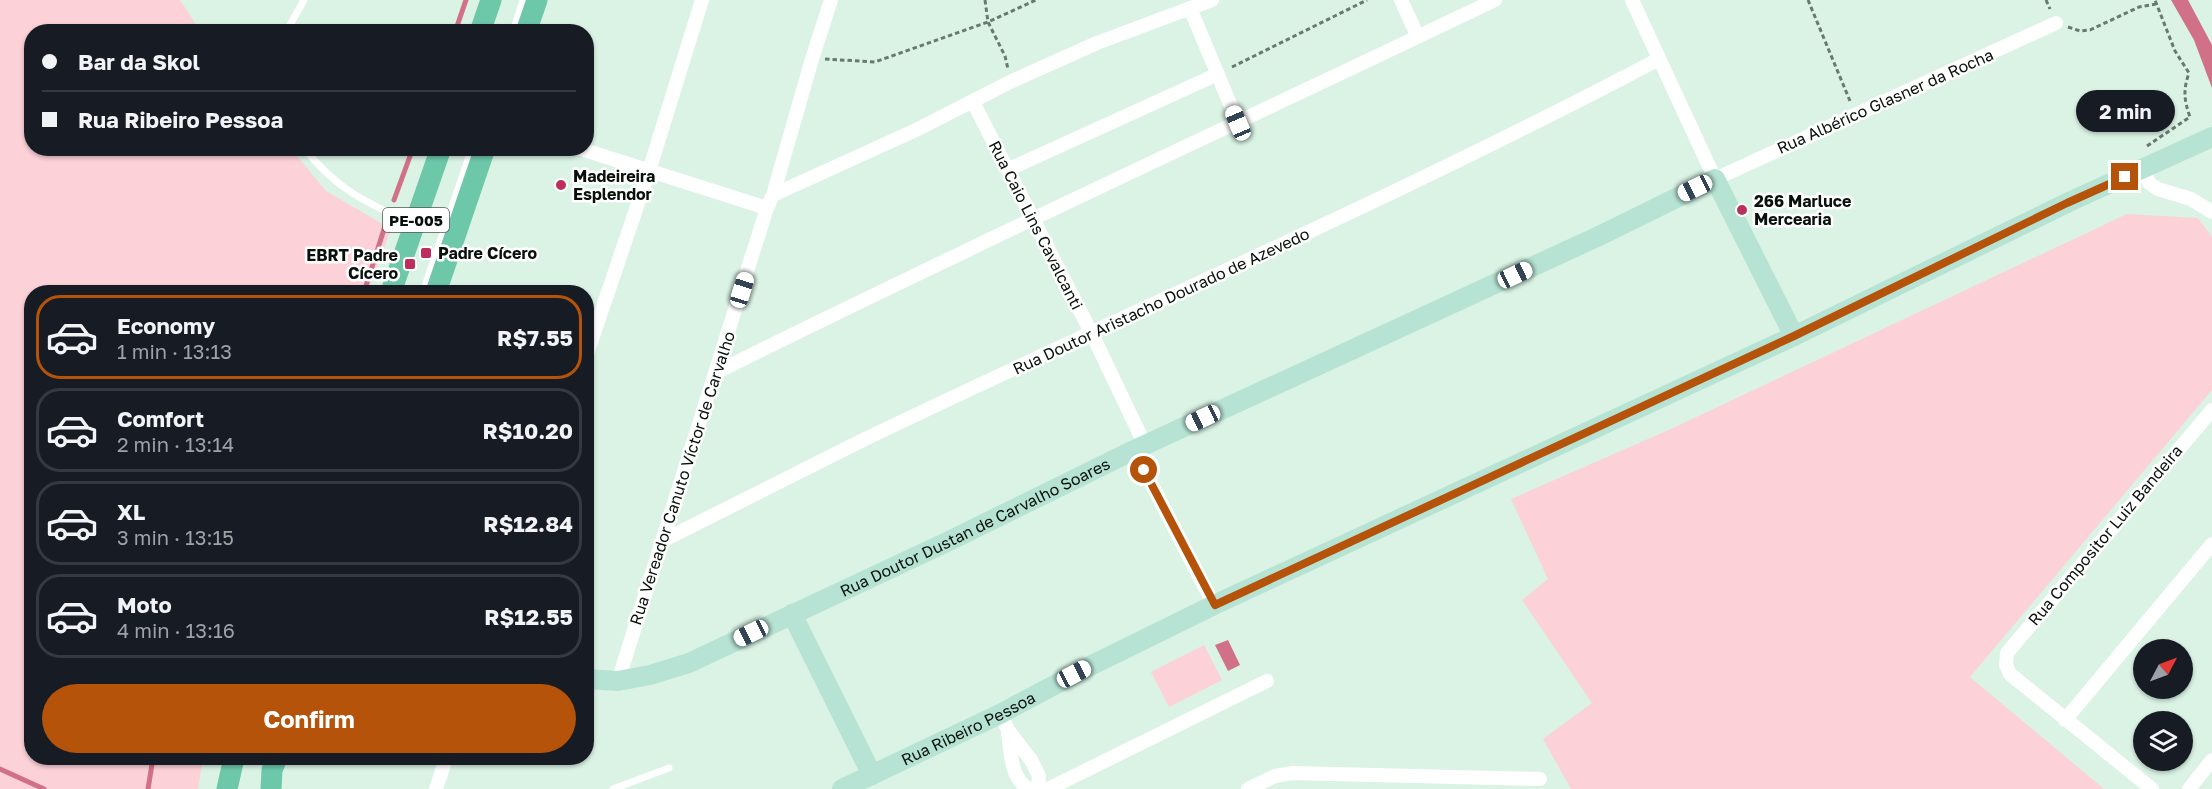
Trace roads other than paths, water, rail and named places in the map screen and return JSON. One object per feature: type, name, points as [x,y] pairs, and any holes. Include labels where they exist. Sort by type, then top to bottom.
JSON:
[{"type":"main road","points":[[483,24],[491,0]]},
{"type":"main road","points":[[529,24],[537,0]]},
{"type":"main road","name":"Rua Ribeiro Pessoa","points":[[842,789],[1004,722],[1092,664],[1794,336],[2067,203],[2212,137]]},
{"type":"main road","name":"PE-005","points":[[394,285],[417,229],[439,156]]},
{"type":"main road","name":"PE-005","points":[[438,285],[482,156]]},
{"type":"main road","points":[[1714,178],[1794,336]]},
{"type":"main road","name":"Rua Doutor Dustan de Carvalho Soares","points":[[594,680],[618,681],[650,675],[689,663],[1140,448],[1452,305],[1714,178]]},
{"type":"main road","points":[[792,614],[872,775]]},
{"type":"main road","points":[[267,785],[271,765]]},
{"type":"street","points":[[594,333],[649,171],[702,0]]},
{"type":"street","name":"Rua Vereador Canuto Víctor de Carvalho","points":[[618,681],[773,195],[831,0]]},
{"type":"street","points":[[1401,0],[1418,37]]},
{"type":"street","points":[[717,372],[1032,218],[1238,123],[1495,0]]},
{"type":"street","points":[[1632,0],[1714,178]]},
{"type":"street","points":[[773,195],[1097,43],[1207,1]]},
{"type":"street","points":[[1190,8],[1238,123]]},
{"type":"street","name":"Rua Albérico Glasner da Rocha","points":[[1714,178],[2056,24]]},
{"type":"street","name":"Rua Doutor Aristacho Dourado de Azevedo","points":[[662,541],[860,442],[1420,179],[1659,58]]},
{"type":"street","points":[[1007,170],[1218,74]]},
{"type":"street","name":"Rua Caio Lins Cavalcanti","points":[[973,102],[1092,334],[1140,448],[1215,605]]},
{"type":"street","points":[[594,153],[767,208]]},
{"type":"street","points":[[2143,169],[2149,183],[2158,189],[2191,199],[2212,212]]},
{"type":"street","name":"Rua Compositor Luiz Bandeira","points":[[2065,720],[2014,679],[2006,665],[2007,653],[2212,410]]},
{"type":"street","points":[[2152,789],[2065,720],[2212,544]]},
{"type":"street","points":[[1048,789],[1267,681]]},
{"type":"street","points":[[1004,722],[1014,768],[1022,785],[1029,789]]},
{"type":"street","points":[[1004,722],[1035,768],[1039,776],[1038,789]]},
{"type":"street","points":[[2189,789],[2212,760]]},
{"type":"street","points":[[436,789],[444,765]]},
{"type":"street","points":[[1248,789],[1275,776],[1293,773],[1540,779]]},
{"type":"lane","points":[[290,24],[304,0]]},
{"type":"lane","points":[[516,24],[524,0]]},
{"type":"lane","points":[[310,156],[347,191],[417,229],[446,156]]},
{"type":"lane","points":[[425,285],[469,156]]},
{"type":"lane","points":[[613,789],[669,768]]},
{"type":"waterway","points":[[458,24],[466,0]]},
{"type":"waterway","points":[[394,200],[410,156]]},
{"type":"waterway","points":[[366,285],[385,226]]},
{"type":"waterway","points":[[148,789],[152,765]]},
{"type":"waterway","points":[[0,769],[44,789]]},
{"type":"place","name":"Madeireira Esplendor","points":[[561,185]]},
{"type":"place","name":"266 Marluce Mercearia","points":[[1742,210]]},
{"type":"place","name":"Padre Cícero","points":[[426,253]]},
{"type":"place","name":"EBRT Padre Cícero","points":[[410,264]]}]
